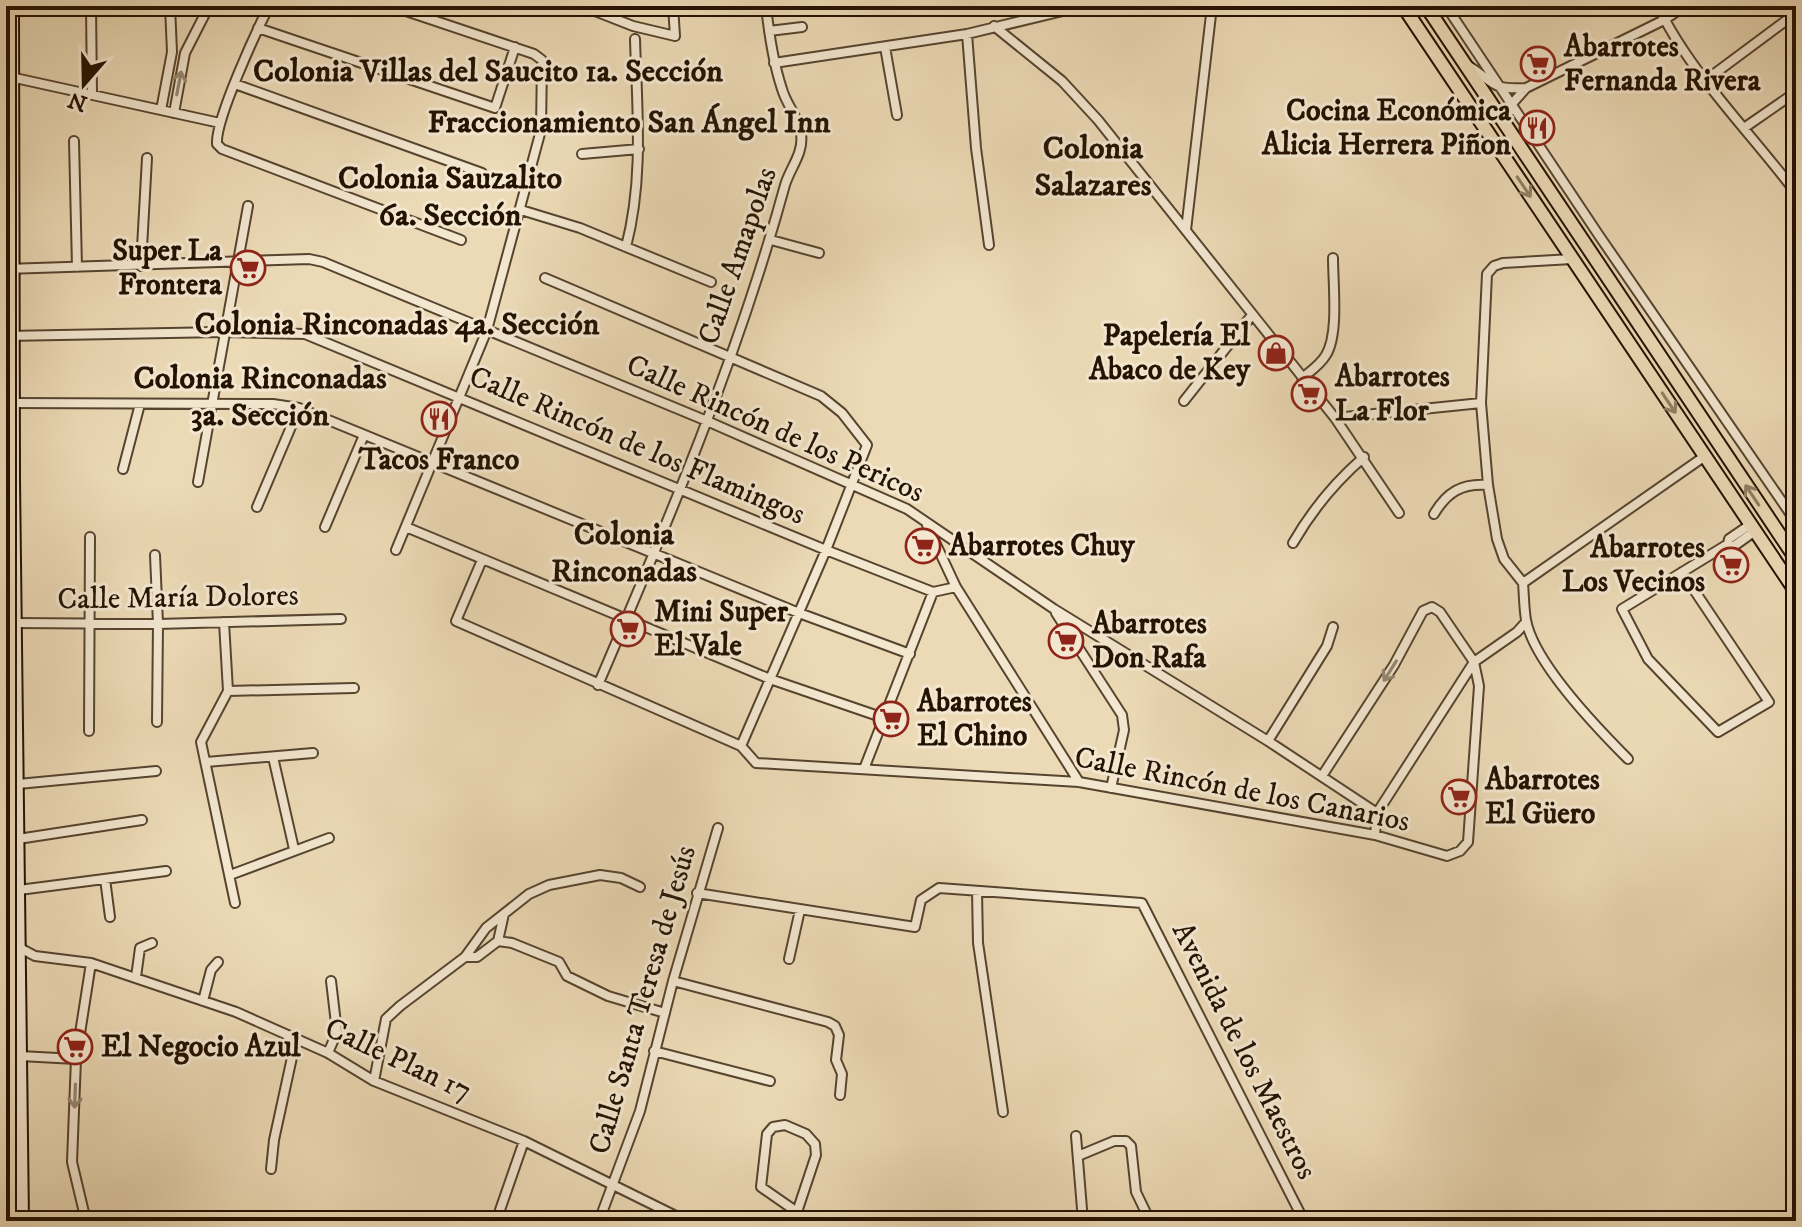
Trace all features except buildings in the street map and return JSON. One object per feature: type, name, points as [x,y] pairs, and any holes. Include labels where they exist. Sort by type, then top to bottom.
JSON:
[{"type":"main road","points":[[12,6],[9,77],[10,336],[14,430],[11,475],[14,517],[10,549],[11,682],[12,747],[18,784],[22,1221]]},
{"type":"main road","points":[[1403,6],[1796,592]]},
{"type":"main road","points":[[1426,6],[1796,559]]},
{"type":"main road","points":[[1448,74],[1465,63]]},
{"type":"street","points":[[91,6],[92,95]]},
{"type":"street","points":[[161,110],[172,52],[170,6]]},
{"type":"street","points":[[174,113],[185,53],[209,6]]},
{"type":"street","points":[[269,6],[220,123],[217,144],[222,149],[461,240]]},
{"type":"street","points":[[391,6],[515,47],[542,60],[544,72],[541,130],[487,330],[396,550]]},
{"type":"street","points":[[582,6],[633,26],[675,36],[673,6]]},
{"type":"street","name":"Calle Amapolas","points":[[598,685],[707,421],[771,240],[786,180],[800,152],[801,134],[783,94],[774,63],[766,6]]},
{"type":"street","points":[[1186,230],[1212,6]]},
{"type":"street","points":[[1446,6],[1796,522]]},
{"type":"street","points":[[1658,6],[1664,20],[1706,80],[1796,193]]},
{"type":"street","points":[[1505,125],[1511,105],[1526,88],[1664,20],[1685,6]]},
{"type":"street","points":[[774,63],[967,34],[1075,8]]},
{"type":"street","points":[[1706,80],[1796,13]]},
{"type":"street","points":[[994,26],[1062,81],[1098,120],[1335,418],[1399,513]]},
{"type":"street","points":[[769,31],[802,27]]},
{"type":"street","points":[[258,28],[495,108],[515,47]]},
{"type":"street","points":[[967,34],[976,148],[989,245]]},
{"type":"street","points":[[626,247],[640,166],[635,39]]},
{"type":"street","points":[[885,47],[897,115]]},
{"type":"street","points":[[172,52],[185,53]]},
{"type":"street","points":[[1465,63],[1489,84],[1500,88],[1526,88]]},
{"type":"street","points":[[9,77],[220,123]]},
{"type":"street","points":[[235,84],[482,173]]},
{"type":"street","points":[[1744,128],[1796,92]]},
{"type":"street","points":[[74,141],[77,267]]},
{"type":"street","points":[[582,154],[639,149]]},
{"type":"street","points":[[141,266],[147,158]]},
{"type":"street","points":[[198,482],[248,206]]},
{"type":"street","points":[[521,210],[580,228],[711,282]]},
{"type":"street","points":[[1584,243],[1598,234]]},
{"type":"street","points":[[771,240],[819,253]]},
{"type":"street","points":[[1302,378],[1328,353],[1333,338],[1333,258]]},
{"type":"street","name":"Calle Rincón de los Pericos","points":[[10,269],[309,259],[323,262],[707,421],[907,509],[1054,609],[1268,741],[1377,813]]},
{"type":"street","points":[[1572,259],[1503,263],[1494,266],[1487,274],[1481,403],[1488,485],[1497,539],[1504,559],[1523,583],[1526,622],[1545,662],[1604,735],[1628,759]]},
{"type":"street","points":[[1610,283],[1625,273]]},
{"type":"street","points":[[545,278],[821,396],[842,413],[867,445],[826,550],[741,746]]},
{"type":"street","points":[[1184,401],[1252,315]]},
{"type":"street","name":"Calle Rincón de los Flamingos","points":[[10,336],[223,332],[305,334],[933,592]]},
{"type":"street","points":[[13,403],[273,404],[299,408],[799,613],[910,654]]},
{"type":"street","points":[[1335,418],[1481,403]]},
{"type":"street","points":[[123,469],[140,404]]},
{"type":"street","points":[[257,507],[299,408]]},
{"type":"street","points":[[325,527],[364,435]]},
{"type":"street","points":[[1523,583],[1705,456]]},
{"type":"street","points":[[1293,543],[1338,480],[1364,457]]},
{"type":"street","points":[[1434,514],[1455,489],[1473,484],[1488,485]]},
{"type":"street","points":[[6,501],[14,517]]},
{"type":"street","points":[[926,524],[956,587],[1079,782]]},
{"type":"street","points":[[406,527],[770,679],[884,718]]},
{"type":"street","points":[[1682,572],[1769,702],[1718,732],[1648,659],[1622,609],[1682,572],[1728,544],[1734,546],[1736,539],[1753,528]]},
{"type":"street","points":[[89,731],[90,537]]},
{"type":"street","points":[[155,555],[157,722]]},
{"type":"street","name":"Calle Rincón de los Canarios","points":[[482,560],[456,621],[741,746],[756,763],[1079,782],[1375,835],[1447,856],[1460,851],[1468,842],[1479,686],[1474,662]]},
{"type":"street","points":[[864,769],[933,592],[956,587]]},
{"type":"street","points":[[1322,776],[1394,665],[1423,611],[1432,607],[1440,612],[1474,662]]},
{"type":"street","points":[[1054,609],[1122,715],[1124,730],[1111,788]]},
{"type":"street","name":"Calle María Dolores","points":[[12,620],[158,624],[341,619]]},
{"type":"street","points":[[224,622],[228,691],[201,742],[235,903]]},
{"type":"street","points":[[1375,835],[1377,813],[1474,662],[1517,632],[1526,622]]},
{"type":"street","points":[[1268,741],[1327,646],[1333,627]]},
{"type":"street","points":[[228,691],[354,688]]},
{"type":"street","points":[[206,762],[313,753]]},
{"type":"street","points":[[273,757],[294,849]]},
{"type":"street","points":[[18,784],[156,771]]},
{"type":"street","points":[[18,839],[142,820]]},
{"type":"street","name":"Calle Santa Teresa de Jesús","points":[[599,1221],[640,1111],[697,893],[718,828]]},
{"type":"street","points":[[230,875],[329,838]]},
{"type":"street","points":[[19,890],[166,871]]},
{"type":"street","points":[[374,1081],[386,1019],[465,957],[486,928],[529,894],[549,885],[600,875],[621,878],[640,887]]},
{"type":"street","points":[[105,879],[110,917]]},
{"type":"street","points":[[697,893],[915,927],[921,900],[929,893],[939,888],[977,891],[978,943],[1003,1112]]},
{"type":"street","name":"Avenida de los Maestros","points":[[977,891],[1142,903],[1304,1221]]},
{"type":"street","points":[[789,959],[800,910]]},
{"type":"street","points":[[465,957],[477,957],[498,941],[505,914]]},
{"type":"street","points":[[498,941],[512,943],[559,962],[567,976],[608,996],[665,1013]]},
{"type":"street","points":[[136,977],[140,948],[152,943]]},
{"type":"street","points":[[6,947],[20,948]]},
{"type":"street","name":"Calle Plan 17","points":[[20,948],[35,956],[91,963],[136,977],[296,1039],[328,1053],[374,1081],[524,1141],[675,1219],[686,1221]]},
{"type":"street","points":[[6,964],[20,963],[35,956]]},
{"type":"street","points":[[203,1001],[211,970],[218,962]]},
{"type":"street","points":[[86,1221],[72,1162],[76,1059],[91,963]]},
{"type":"street","points":[[328,1053],[337,1032],[331,981]]},
{"type":"street","points":[[673,981],[835,1026],[839,1035],[836,1060],[842,1074],[840,1095]]},
{"type":"street","points":[[271,1169],[274,1140],[296,1039]]},
{"type":"street","points":[[654,1051],[770,1081]]},
{"type":"street","points":[[20,1056],[76,1059]]},
{"type":"street","points":[[795,1217],[816,1155],[815,1144],[806,1134],[785,1125],[773,1127],[767,1134],[761,1187],[795,1217],[807,1221]]},
{"type":"street","points":[[1076,1136],[1083,1221]]},
{"type":"street","points":[[500,1210],[524,1141]]},
{"type":"street","points":[[1078,1156],[1114,1141],[1126,1141],[1131,1146],[1136,1192],[1150,1221]]},
{"type":"place","name":"Abarrotes Fernanda Rivera","points":[[1538,64]]},
{"type":"place","name":"Cocina Económica Alicia Herrera Piñon","points":[[1537,128]]},
{"type":"place","name":"Super La Frontera","points":[[248,268]]},
{"type":"place","name":"Papelería El Abaco de Key","points":[[1276,353]]},
{"type":"place","name":"Abarrotes La Flor","points":[[1309,394]]},
{"type":"place","name":"Tacos Franco","points":[[439,419]]},
{"type":"place","name":"Abarrotes Chuy","points":[[923,546]]},
{"type":"place","name":"Abarrotes Los Vecinos","points":[[1731,565]]},
{"type":"place","name":"Mini Super El Vale","points":[[628,629]]},
{"type":"place","name":"Abarrotes Don Rafa","points":[[1066,641]]},
{"type":"place","name":"Abarrotes El Chino","points":[[891,719]]},
{"type":"place","name":"Abarrotes El Güero","points":[[1459,797]]},
{"type":"place","name":"El Negocio Azul","points":[[75,1047]]},
{"type":"district","name":"Colonia Villas del Saucito 1a. Sección","points":[[488,72]]},
{"type":"district","name":"Fraccionamiento San Ángel Inn","points":[[629,123]]},
{"type":"district","name":"Colonia Salazares","points":[[1093,168]]},
{"type":"district","name":"Colonia Sauzalito 6a. Sección","points":[[450,198]]},
{"type":"district","name":"Colonia Rinconadas 4a. Sección","points":[[397,325]]},
{"type":"district","name":"Colonia Rinconadas 3a. Sección","points":[[260,398]]},
{"type":"district","name":"Colonia Rinconadas","points":[[624,554]]}]
